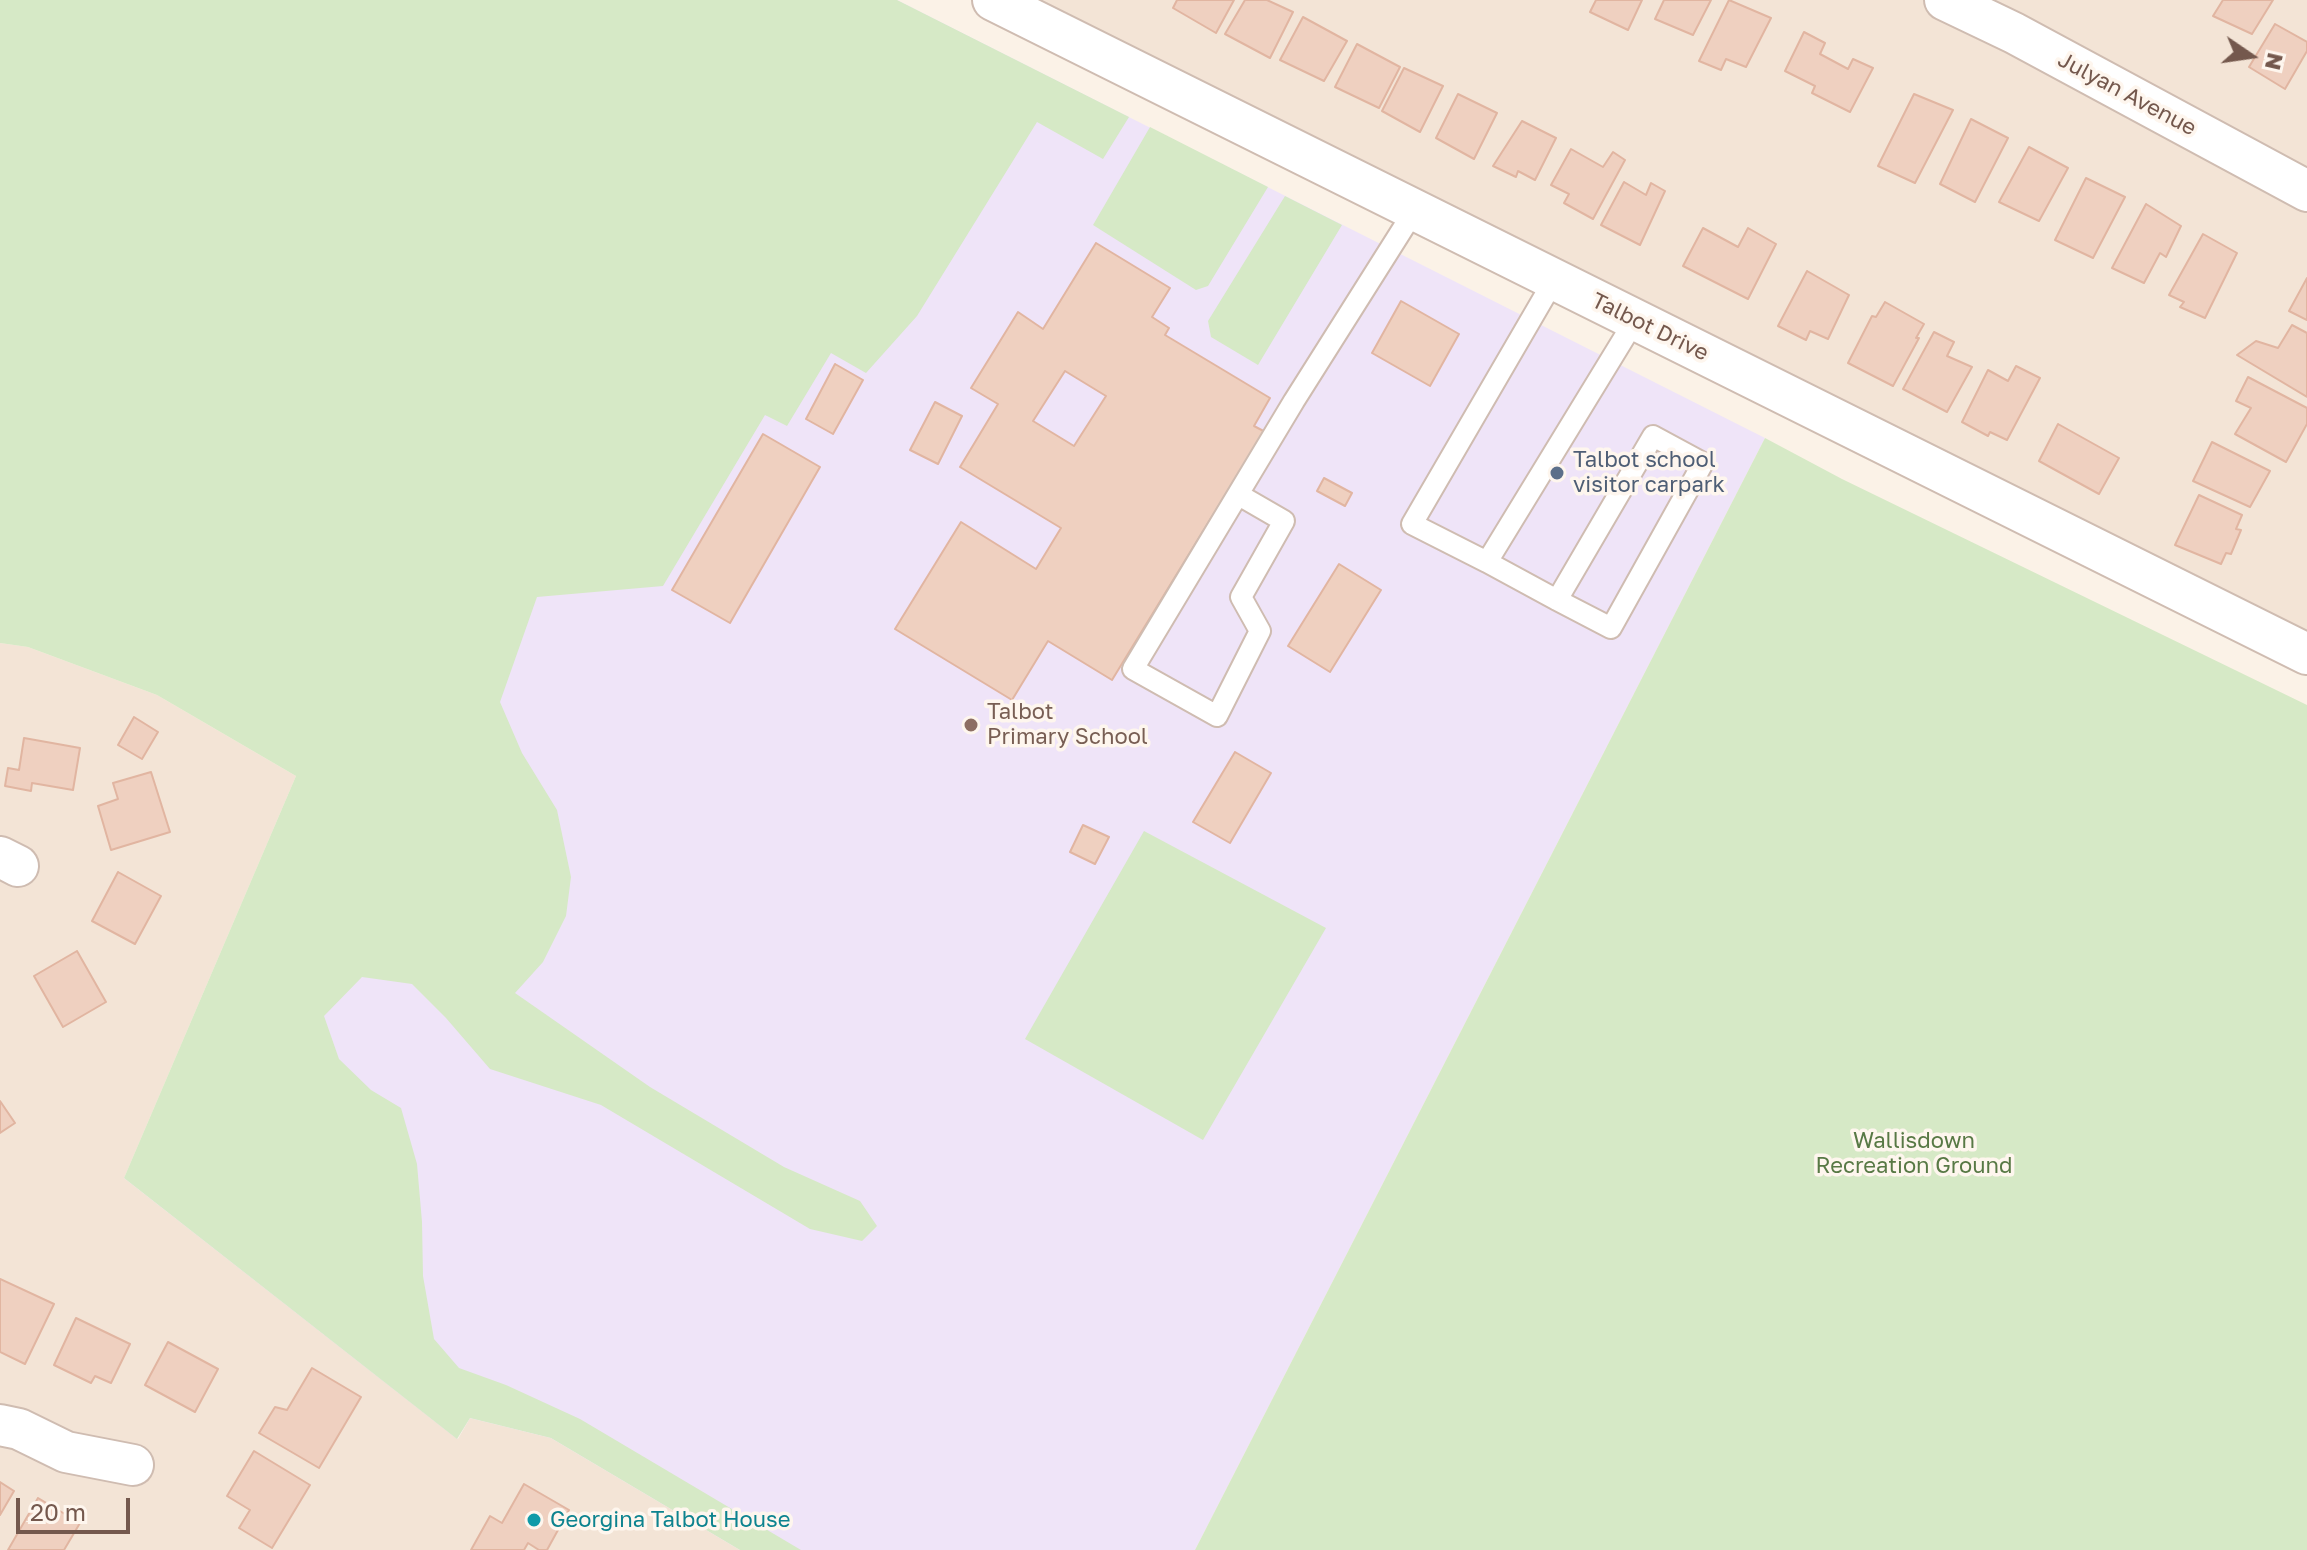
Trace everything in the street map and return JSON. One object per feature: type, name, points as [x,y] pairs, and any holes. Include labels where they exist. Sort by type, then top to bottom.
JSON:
[{"type":"street","name":"Julyan Avenue","points":[[1945,0],[2014,33],[2307,191]]},
{"type":"street","name":"Talbot Drive","points":[[1019,5],[1414,211],[2304,645]]},
{"type":"street","points":[[0,1425],[19,1429],[66,1452],[133,1465]]},
{"type":"lane","points":[[1239,495],[1284,521],[1241,597],[1260,631],[1217,716],[1133,669],[1294,401],[1414,211]]},
{"type":"lane","points":[[1554,280],[1412,524],[1487,562],[1557,600],[1611,628],[1703,463],[1653,436],[1557,600]]},
{"type":"lane","points":[[1487,562],[1635,320]]},
{"type":"shaded area","name":"Talbot Primary School","points":[[897,0],[1765,438],[1195,1550],[740,1550],[551,1438],[470,1418],[457,1439],[124,1178]]},
{"type":"shaded area","points":[[1032,0],[2307,0],[2307,641]]},
{"type":"shaded area","points":[[0,643],[28,647],[157,695],[296,776],[124,1178],[458,1439],[470,1418],[551,1438],[740,1550],[0,1550]]},
{"type":"green space","points":[[0,0],[897,0],[1129,117],[1103,159],[1037,122],[917,316],[866,373],[831,353],[787,426],[765,415],[663,586],[537,597],[500,702],[522,753],[557,810],[571,877],[566,916],[543,962],[515,993],[650,1087],[784,1167],[860,1201],[877,1226],[862,1241],[810,1229],[601,1105],[490,1069],[412,984],[362,977],[324,1016],[339,1059],[371,1090],[401,1108],[417,1164],[423,1276],[434,1339],[459,1368],[506,1385],[580,1419],[801,1550],[740,1550],[551,1438],[470,1418],[457,1439],[124,1178],[296,776],[157,695],[28,647],[0,643]]},
{"type":"green space","points":[[1150,127],[1268,187],[1208,286],[1196,290],[1093,225]]},
{"type":"green space","points":[[1285,196],[1342,225],[1258,365],[1211,337],[1208,321]]},
{"type":"green space","name":"Wallisdown Recreation Ground","points":[[1765,438],[1842,479],[2307,705],[2307,1550],[1195,1550]]},
{"type":"green space","points":[[1144,831],[1326,928],[1203,1140],[1025,1039]]},
{"type":"building","points":[[1177,0],[1234,0],[1216,33],[1173,8]]},
{"type":"building","points":[[1245,0],[1267,0],[1293,12],[1270,58],[1225,34]]},
{"type":"building","points":[[1596,0],[1642,0],[1628,30],[1590,12]]},
{"type":"building","points":[[1664,0],[1711,0],[1693,35],[1655,19]]},
{"type":"building","points":[[1729,0],[1771,18],[1746,67],[1726,59],[1721,70],[1699,61]]},
{"type":"building","points":[[2223,0],[2273,0],[2252,34],[2213,16]]},
{"type":"building","points":[[1303,17],[1347,41],[1324,81],[1280,60]]},
{"type":"building","points":[[2275,24],[2307,42],[2307,51],[2285,89],[2249,67]]},
{"type":"building","points":[[1804,32],[1825,43],[1820,54],[1848,69],[1853,59],[1873,68],[1850,112],[1812,93],[1815,86],[1785,71]]},
{"type":"building","points":[[1357,44],[1400,67],[1379,108],[1335,87]]},
{"type":"building","points":[[1404,68],[1443,86],[1420,132],[1382,111]]},
{"type":"building","points":[[1458,94],[1497,113],[1474,159],[1436,138]]},
{"type":"building","points":[[1914,94],[1953,110],[1915,183],[1878,166]]},
{"type":"building","points":[[1971,119],[2008,138],[1975,202],[1940,184]]},
{"type":"building","points":[[1522,121],[1556,138],[1535,180],[1518,171],[1516,177],[1493,166]]},
{"type":"building","points":[[2029,147],[2068,168],[2039,221],[1999,202]]},
{"type":"building","points":[[1571,149],[1603,167],[1613,152],[1625,160],[1593,219],[1564,203],[1569,194],[1551,185]]},
{"type":"building","points":[[2086,178],[2125,197],[2093,258],[2055,240]]},
{"type":"building","points":[[1624,182],[1646,195],[1651,183],[1665,191],[1640,245],[1601,225]]},
{"type":"building","points":[[2146,204],[2181,226],[2166,257],[2160,253],[2144,283],[2112,268]]},
{"type":"building","points":[[1703,228],[1738,247],[1748,228],[1776,244],[1748,299],[1683,266]]},
{"type":"building","points":[[2203,234],[2237,253],[2205,318],[2180,307],[2184,302],[2169,295]]},
{"type":"building","name":"Talbot Primary School","points":[[1096,243],[1170,288],[1152,317],[1169,328],[1165,335],[1270,398],[1254,426],[1271,435],[1246,478],[1238,474],[1112,680],[1048,641],[1012,700],[895,629],[961,522],[1036,569],[1061,528],[960,467],[998,404],[971,388],[1018,312],[1043,329]],"holes":[[[1065,371],[1106,396],[1074,446],[1033,421]]]},
{"type":"building","points":[[1807,271],[1849,295],[1828,339],[1810,331],[1806,340],[1778,326]]},
{"type":"building","points":[[2307,278],[2307,320],[2289,311]]},
{"type":"building","points":[[1401,301],[1459,334],[1430,386],[1372,353]]},
{"type":"building","points":[[1885,302],[1924,324],[1893,386],[1848,363],[1872,316],[1876,317]]},
{"type":"building","points":[[2292,325],[2307,333],[2307,397],[2237,355],[2256,341],[2278,348]]},
{"type":"building","points":[[1934,332],[1954,342],[1947,356],[1972,367],[1947,412],[1903,389]]},
{"type":"building","points":[[835,364],[863,380],[833,434],[806,419]]},
{"type":"building","points":[[2016,366],[2040,378],[2007,440],[1990,432],[1988,436],[1962,422],[1988,370],[2008,381]]},
{"type":"building","points":[[2248,377],[2307,408],[2307,424],[2286,462],[2235,434],[2251,408],[2236,401]]},
{"type":"building","points":[[935,402],[962,416],[938,464],[910,450]]},
{"type":"building","points":[[2058,424],[2119,458],[2099,494],[2039,461]]},
{"type":"building","points":[[763,434],[820,467],[730,623],[672,590]]},
{"type":"building","points":[[2212,442],[2270,471],[2250,507],[2193,481]]},
{"type":"building","points":[[1324,478],[1352,493],[1345,506],[1317,491]]},
{"type":"building","points":[[2199,495],[2242,515],[2236,529],[2241,530],[2231,554],[2226,553],[2221,564],[2175,545]]},
{"type":"building","points":[[1339,564],[1381,590],[1330,672],[1288,646]]},
{"type":"building","points":[[134,717],[158,732],[142,759],[118,745]]},
{"type":"building","points":[[24,738],[80,748],[73,790],[32,783],[31,791],[5,786],[8,768],[19,770]]},
{"type":"building","points":[[1235,752],[1271,773],[1230,843],[1193,822]]},
{"type":"building","points":[[151,772],[170,832],[111,850],[98,806],[118,799],[113,783]]},
{"type":"building","points":[[1083,825],[1109,837],[1095,864],[1070,852]]},
{"type":"building","points":[[118,872],[161,896],[135,944],[92,921]]},
{"type":"building","points":[[77,951],[106,1002],[63,1027],[34,976]]},
{"type":"building","points":[[0,1101],[15,1123],[0,1133]]},
{"type":"building","points":[[0,1279],[54,1304],[25,1364],[0,1352]]},
{"type":"building","points":[[76,1318],[130,1344],[111,1383],[95,1376],[91,1383],[54,1365]]},
{"type":"building","points":[[168,1342],[218,1369],[195,1412],[145,1385]]},
{"type":"building","points":[[312,1368],[361,1397],[319,1468],[259,1433],[275,1407],[287,1410]]},
{"type":"building","points":[[254,1451],[310,1485],[272,1548],[239,1528],[250,1510],[227,1496]]},
{"type":"building","points":[[0,1482],[14,1491],[0,1515]]},
{"type":"building","name":"Georgina Talbot House","points":[[524,1484],[569,1510],[547,1550],[539,1550],[528,1543],[524,1550],[471,1550],[490,1516],[502,1523]]},
{"type":"building","points":[[38,1498],[80,1523],[64,1550],[8,1550]]},
{"type":"place","name":"Talbot school visitor carpark","points":[[1557,473]]},
{"type":"place","name":"Talbot Primary School","points":[[971,725]]},
{"type":"place","name":"Georgina Talbot House","points":[[534,1520]]}]
